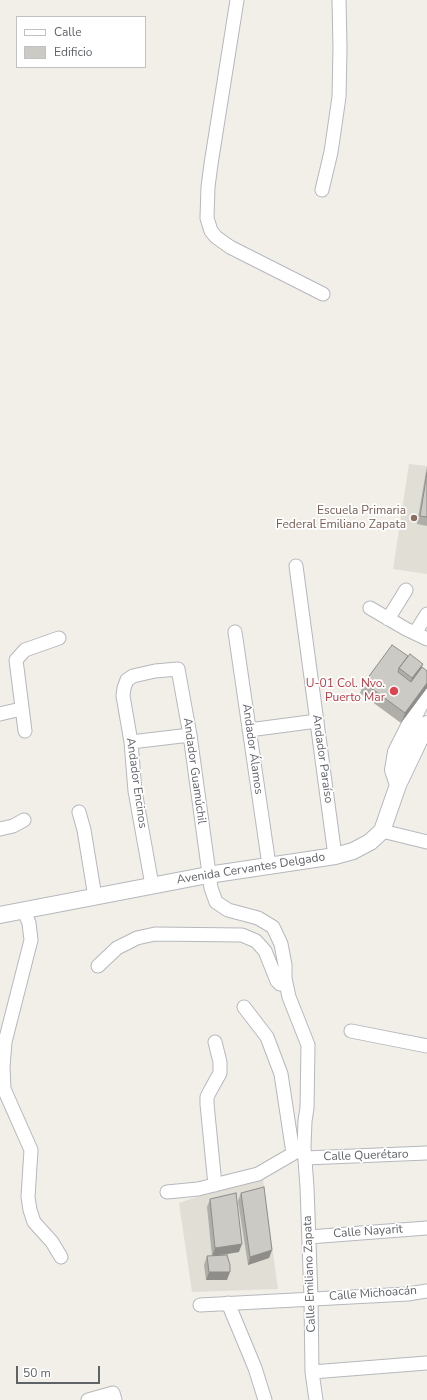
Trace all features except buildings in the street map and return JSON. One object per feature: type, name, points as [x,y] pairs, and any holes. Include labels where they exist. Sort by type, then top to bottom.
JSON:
[{"type":"street","points":[[237,0],[211,164],[208,187],[207,218],[211,231],[216,237],[230,247],[323,294]]},
{"type":"street","points":[[322,190],[331,152],[338,97],[340,48],[339,0]]},
{"type":"street","name":"Andador Paraíso","points":[[296,566],[335,856]]},
{"type":"street","points":[[388,619],[406,590]]},
{"type":"street","points":[[370,608],[427,639]]},
{"type":"street","points":[[415,633],[427,614]]},
{"type":"street","name":"Andador Álamos","points":[[235,632],[269,865]]},
{"type":"street","points":[[25,731],[21,709],[16,660],[25,650],[59,638]]},
{"type":"street","name":"Andador Guamúchil","points":[[127,680],[133,676],[178,669],[190,735],[211,888],[216,902],[228,910],[258,918],[273,927],[281,944],[286,984]]},
{"type":"street","name":"Andador Encinos","points":[[127,680],[123,696],[131,742],[135,791],[152,885]]},
{"type":"street","points":[[425,839],[382,831],[398,785],[393,770],[396,752],[421,724],[421,702],[427,695]]},
{"type":"street","points":[[0,714],[21,709]]},
{"type":"street","points":[[249,730],[317,721]]},
{"type":"street","points":[[131,742],[190,735]]},
{"type":"street","points":[[79,812],[84,830],[96,897]]},
{"type":"street","points":[[0,829],[13,826],[24,820]]},
{"type":"street","name":"Avenida Cervantes Delgado","points":[[0,915],[208,874],[335,856],[353,851],[370,842],[382,831]]},
{"type":"street","points":[[24,911],[29,923],[31,940],[5,1042],[3,1067],[4,1088],[31,1150],[28,1197],[34,1222],[52,1242],[61,1257]]},
{"type":"street","points":[[98,966],[117,948],[137,938],[155,934],[242,935],[256,941],[265,951],[277,981],[280,984],[286,984],[289,997],[308,1045],[308,1108],[301,1153]]},
{"type":"street","points":[[244,1007],[267,1037],[281,1074],[301,1153]]},
{"type":"street","points":[[351,1030],[427,1046]]},
{"type":"street","points":[[215,1042],[220,1062],[220,1073],[207,1097],[215,1185]]},
{"type":"street","points":[[167,1192],[198,1189],[258,1174],[301,1153]]},
{"type":"street","name":"Calle Querétaro","points":[[301,1153],[427,1153]]},
{"type":"street","name":"Calle Emiliano Zapata","points":[[301,1153],[309,1236],[312,1298],[312,1372],[316,1400]]},
{"type":"street","name":"Calle Nayarit","points":[[309,1236],[427,1228]]},
{"type":"street","name":"Calle Michoacán","points":[[200,1305],[408,1294],[427,1291]]},
{"type":"street","points":[[228,1304],[255,1368],[265,1400]]},
{"type":"street","points":[[312,1372],[427,1363]]},
{"type":"street","points":[[88,1400],[113,1393],[115,1400]]},
{"type":"shaded area","name":"Escuela Primaria Federal Emiliano Zapata","points":[[409,464],[427,466],[427,574],[393,569]]},
{"type":"shaded area","points":[[263,1179],[278,1289],[192,1292],[179,1203],[217,1190]]},
{"type":"place","name":"Escuela Primaria Federal Emiliano Zapata","points":[[414,518]]},
{"type":"place","name":"U-01 Col. Nvo. Puerto Mar","points":[[394,691]]}]
